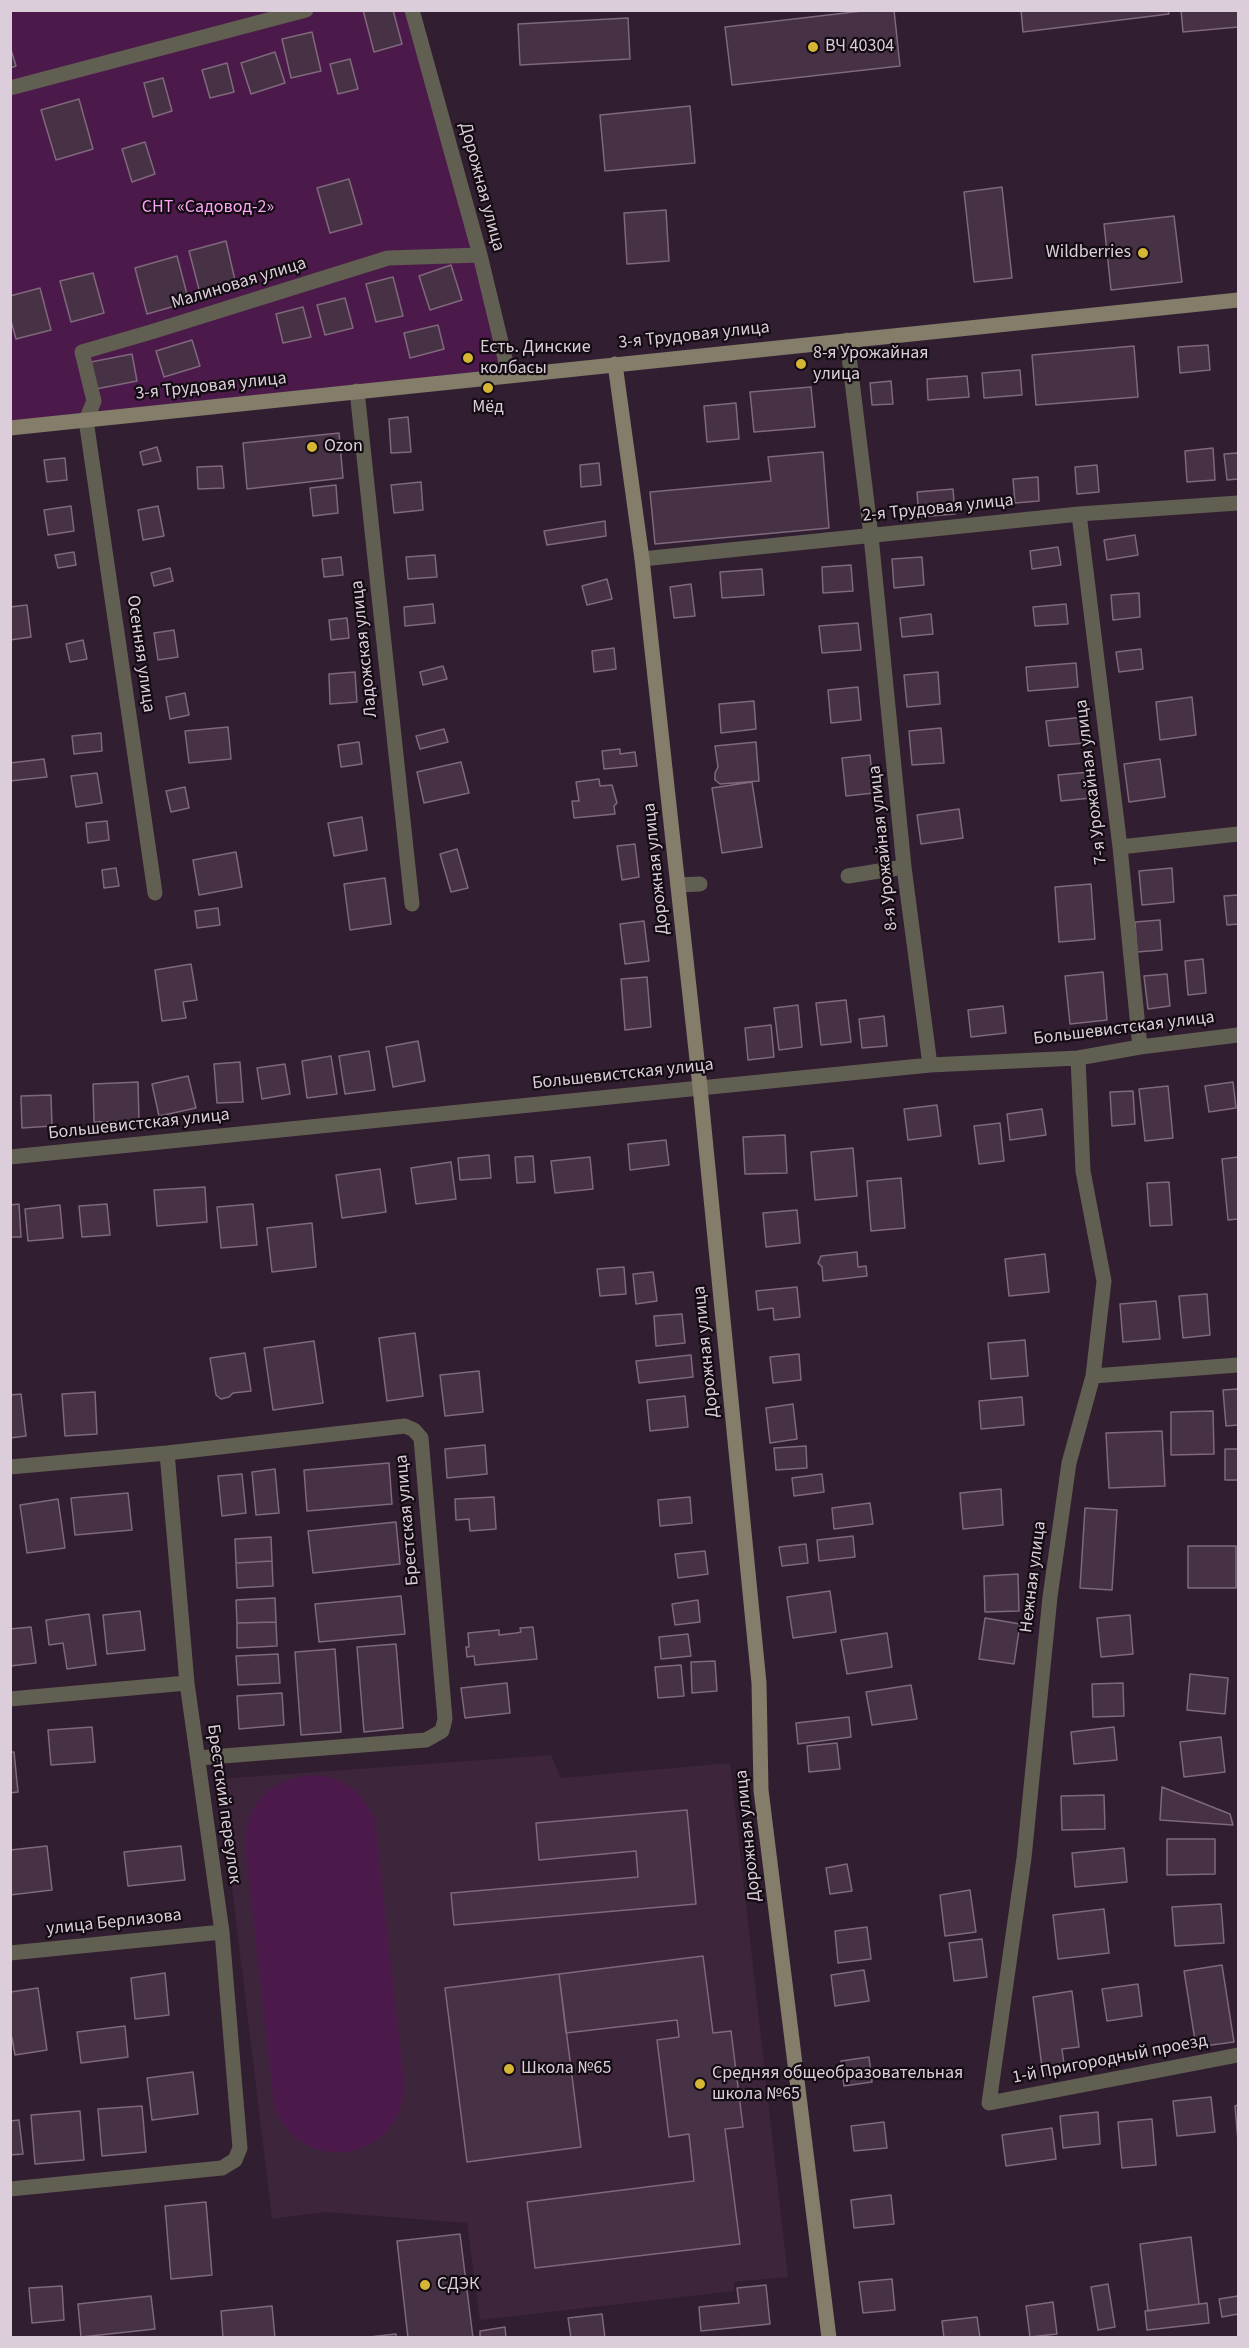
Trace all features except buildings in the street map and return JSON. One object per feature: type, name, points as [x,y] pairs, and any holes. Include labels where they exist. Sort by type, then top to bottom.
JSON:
[{"type":"street","points":[[10,88],[306,10]]},
{"type":"street","name":"Дорожная улица","points":[[412,10],[480,255],[509,375]]},
{"type":"street","name":"Малиновая улица","points":[[86,420],[94,401],[82,352],[151,333],[388,258],[480,255]]},
{"type":"street","name":"3-я Трудовая улица","points":[[10,428],[1239,300]]},
{"type":"street","name":"8-я Урожайная улица","points":[[847,340],[871,536],[904,867],[930,1065]]},
{"type":"street","name":"Дорожная улица","points":[[615,364],[642,559],[700,1087],[759,1683],[761,1790],[829,2337]]},
{"type":"street","name":"Ладожская улица","points":[[357,391],[412,904]]},
{"type":"street","name":"Осенняя улица","points":[[86,420],[155,893]]},
{"type":"street","name":"2-я Трудовая улица","points":[[642,559],[1079,514],[1239,503]]},
{"type":"street","name":"7-я Урожайная улица","points":[[1079,514],[1120,847],[1140,1047]]},
{"type":"street","points":[[1120,847],[1239,834]]},
{"type":"street","points":[[848,876],[904,867]]},
{"type":"street","points":[[678,885],[700,884]]},
{"type":"street","name":"Большевистская улица","points":[[10,1157],[930,1065],[1078,1058],[1140,1047],[1239,1035]]},
{"type":"street","name":"Нежная улица","points":[[989,2103],[1024,1858],[1050,1597],[1069,1463],[1093,1376],[1104,1281],[1083,1171],[1078,1058]]},
{"type":"street","points":[[1093,1376],[1239,1365]]},
{"type":"street","name":"Брестская улица","points":[[10,1467],[167,1453],[405,1426],[414,1430],[421,1438],[445,1719],[442,1731],[426,1740],[198,1758]]},
{"type":"street","name":"Брестский переулок","points":[[10,2189],[222,2168],[235,2160],[240,2148],[222,1932],[187,1683],[167,1453]]},
{"type":"street","points":[[10,1699],[187,1683]]},
{"type":"street","name":"улица Берлизова","points":[[10,1953],[222,1932]]},
{"type":"street","name":"1-й Пригородный проезд","points":[[989,2103],[1239,2055]]},
{"type":"shaded area","name":"Школа №65","points":[[551,1755],[561,1778],[730,1763],[788,2277],[734,2282],[734,2291],[480,2320],[467,2223],[325,2212],[272,2219],[219,1779]]},
{"type":"green space","name":"СНТ «Садовод-2»","points":[[10,11],[412,11],[509,375],[11,428]]},
{"type":"green space","points":[[319,1775],[338,1780],[354,1790],[366,1803],[375,1821],[404,2083],[400,2109],[388,2130],[370,2144],[350,2152],[327,2152],[306,2145],[287,2129],[274,2106],[245,1845],[251,1814],[257,1802],[266,1793],[276,1785],[289,1780]]},
{"type":"place","name":"ВЧ 40304","points":[[813,47]]},
{"type":"place","name":"Wildberries","points":[[1143,253]]},
{"type":"place","name":"Есть. Динские колбасы","points":[[468,358]]},
{"type":"place","name":"8-я Урожайная улица","points":[[801,364]]},
{"type":"place","name":"Мёд","points":[[488,388]]},
{"type":"place","name":"Ozon","points":[[312,447]]},
{"type":"place","name":"Школа №65","points":[[509,2069]]},
{"type":"place","name":"Средняя общеобразовательная школа №65","points":[[700,2084]]},
{"type":"place","name":"СДЭК","points":[[425,2285]]}]
